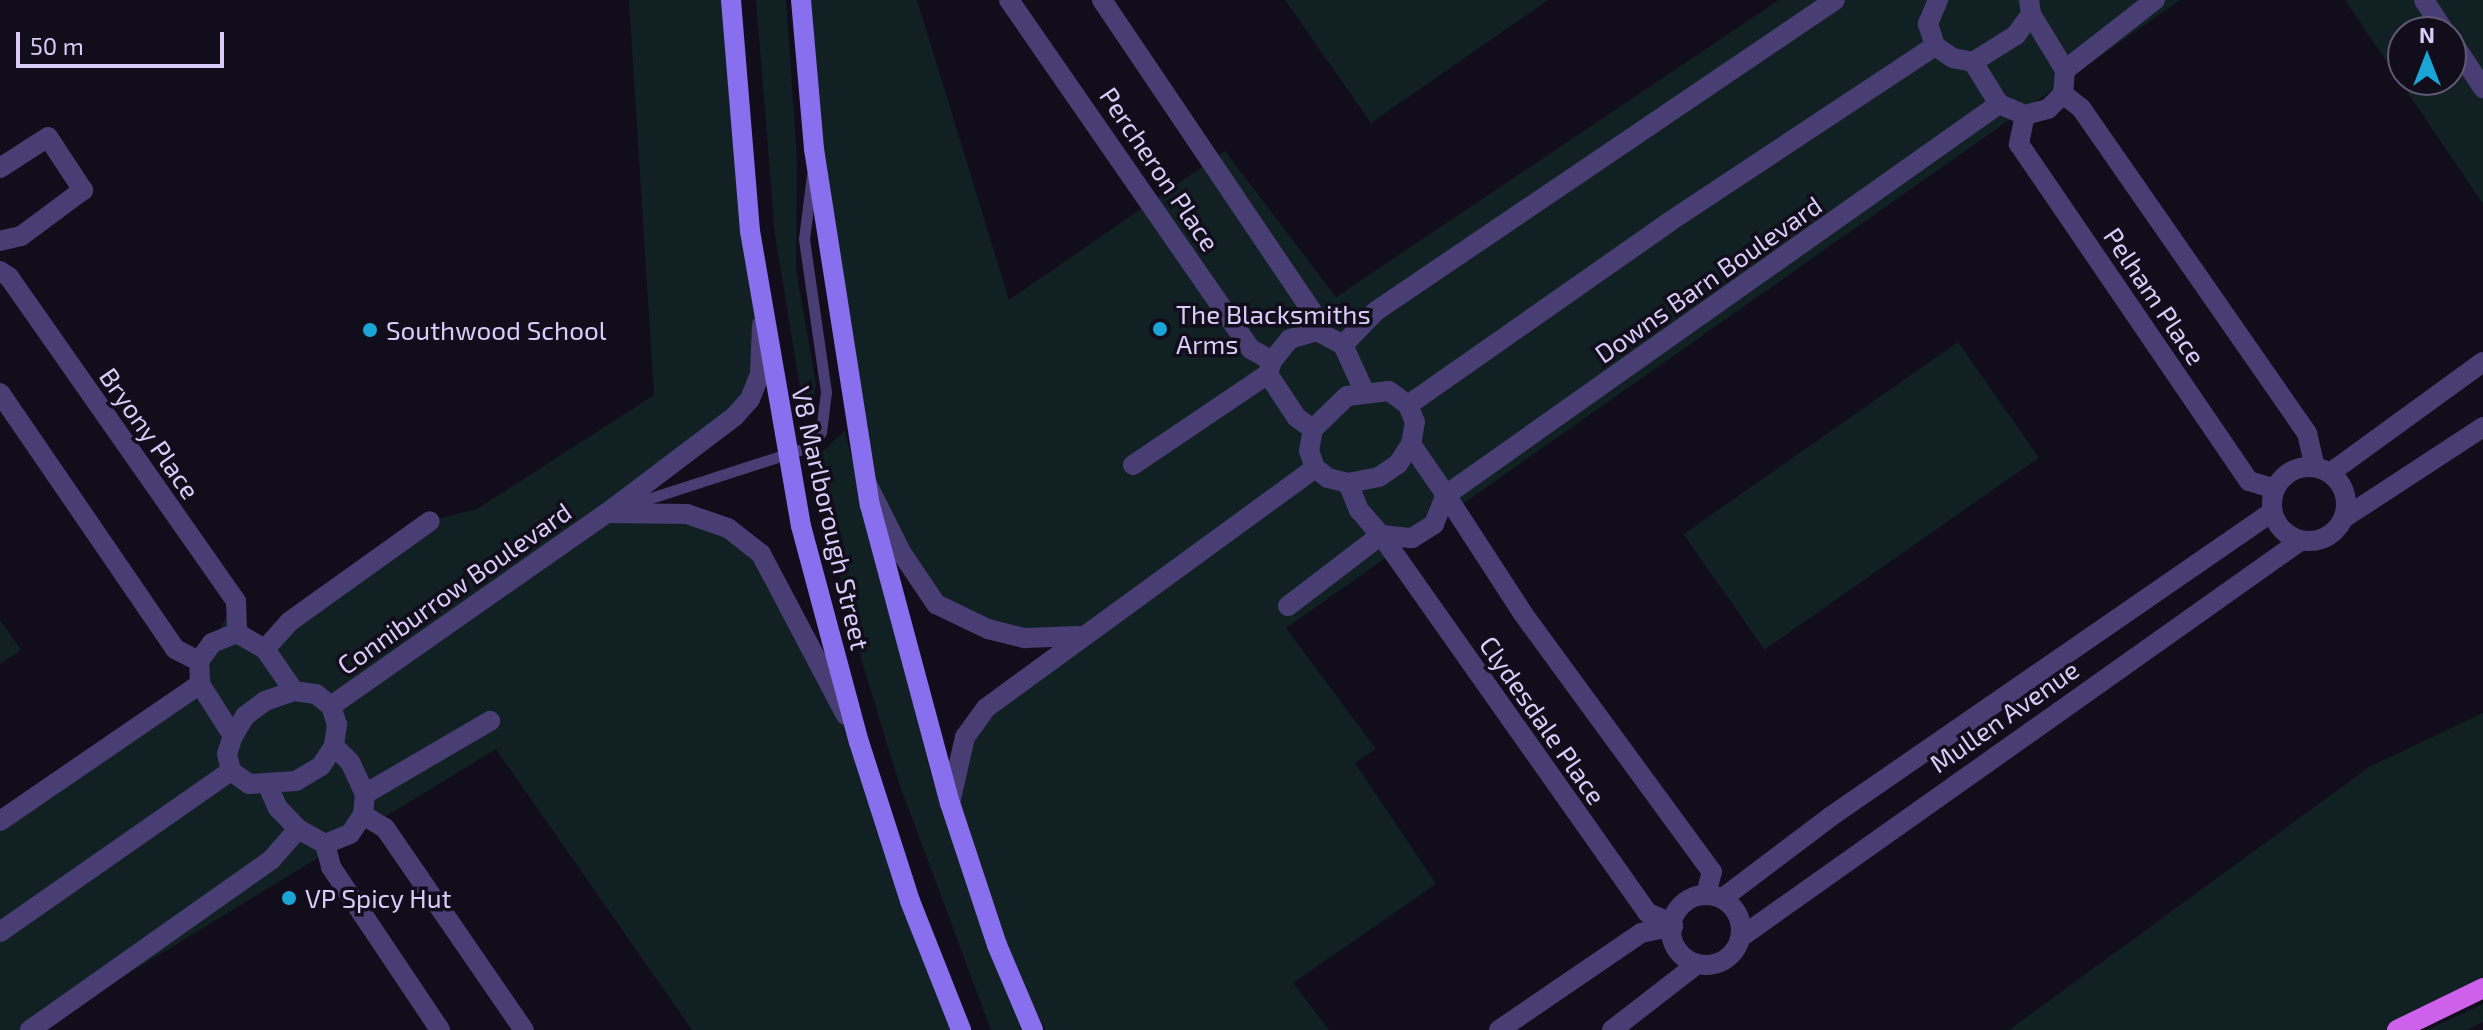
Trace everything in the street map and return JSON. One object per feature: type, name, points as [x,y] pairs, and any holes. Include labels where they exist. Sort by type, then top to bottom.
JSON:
[{"type":"main road","name":"V8 Marlborough Street","points":[[731,0],[763,321],[801,526],[859,742],[910,901],[961,1030]]},
{"type":"main road","name":"V8 Marlborough Street","points":[[801,0],[814,149],[865,480],[875,504],[895,601],[950,803],[997,945],[1033,1030]]},
{"type":"main road","points":[[2397,1030],[2483,988]]},
{"type":"street","name":"Percheron Place","points":[[1009,0],[1251,349],[1270,368],[1297,418],[1313,429]]},
{"type":"street","name":"Percheron Place","points":[[1102,0],[1312,311],[1317,331]]},
{"type":"street","points":[[1343,345],[1376,311],[1835,0]]},
{"type":"street","points":[[2065,70],[2155,0]]},
{"type":"street","points":[[1934,2],[1928,24],[1935,46],[1953,58],[1973,62],[1996,52],[2030,7],[2065,70],[2063,94],[2048,109],[2025,115],[1999,104],[1973,62]]},
{"type":"street","points":[[1408,405],[1669,222],[1935,46]]},
{"type":"street","points":[[2467,64],[2483,88]]},
{"type":"street","name":"Pelham Place","points":[[2063,94],[2081,108],[2307,433],[2322,470]]},
{"type":"street","name":"Downs Barn Boulevard","points":[[1446,495],[1999,104]]},
{"type":"street","name":"Pelham Place","points":[[2025,115],[2019,144],[2249,481],[2275,489]]},
{"type":"street","points":[[0,168],[48,137],[83,190],[21,236],[0,241]]},
{"type":"street","name":"Bryony Place","points":[[0,271],[9,277],[236,601],[237,633]]},
{"type":"street","name":"Conniburrow Boulevard","points":[[331,706],[607,513],[734,417],[750,399],[760,374],[763,321]]},
{"type":"street","points":[[1133,465],[1270,368],[1290,339],[1317,331],[1343,345],[1365,393]]},
{"type":"street","points":[[2483,362],[2322,470],[2293,470],[2275,489],[2272,512],[2278,526],[2300,541],[2327,537],[2344,518],[2483,427]]},
{"type":"street","points":[[1389,391],[1408,405],[1415,422],[1411,444],[1398,464],[1379,477],[1348,483],[1328,478],[1315,468],[1309,451],[1313,429],[1347,396],[1365,393],[1389,391]]},
{"type":"street","points":[[0,393],[175,649],[199,661]]},
{"type":"street","points":[[1288,606],[1381,535],[1412,538],[1434,524],[1446,495],[1411,444]]},
{"type":"street","points":[[950,803],[965,737],[986,708],[1078,636],[1315,468]]},
{"type":"street","points":[[2322,470],[2344,491],[2344,518]]},
{"type":"street","name":"Clydesdale Place","points":[[1348,483],[1359,510],[1381,535],[1648,913],[1672,924]]},
{"type":"street","name":"Clydesdale Place","points":[[1446,495],[1522,612],[1712,872],[1714,896]]},
{"type":"street","points":[[875,504],[901,552],[936,604],[964,620],[1025,638],[1078,636]]},
{"type":"street","name":"Mullen Avenue","points":[[1714,896],[2272,512]]},
{"type":"street","name":"Conniburrow Boulevard","points":[[607,513],[687,514],[728,528],[761,554],[805,628],[859,742]]},
{"type":"street","points":[[265,649],[289,622],[430,521]]},
{"type":"street","name":"Mullen Avenue","points":[[1741,937],[2300,541]]},
{"type":"street","points":[[233,736],[200,684],[199,661],[212,643],[237,633],[265,649],[294,691]]},
{"type":"street","points":[[0,821],[200,684]]},
{"type":"street","points":[[294,691],[316,694],[331,706],[337,724],[334,746],[321,766],[296,781],[268,786],[249,784],[231,771],[227,754],[233,736],[245,716],[265,701],[294,691]]},
{"type":"street","points":[[365,794],[490,721]]},
{"type":"street","points":[[325,844],[350,834],[363,815],[365,794],[350,762],[334,746]]},
{"type":"street","points":[[0,932],[231,771]]},
{"type":"street","points":[[268,786],[278,808],[298,829],[325,844],[331,867],[440,1030]]},
{"type":"street","points":[[363,815],[385,828],[524,1030]]},
{"type":"street","points":[[30,1030],[271,860],[298,829]]},
{"type":"street","points":[[1612,1030],[1697,964],[1725,959],[1741,937],[1740,919],[1714,896],[1679,907],[1672,924],[1678,952],[1697,964]]},
{"type":"street","points":[[1499,1030],[1641,933],[1672,924]]},
{"type":"lane","name":"Conniburrow Boulevard","points":[[607,513],[688,482],[786,456],[809,447],[821,432],[826,392],[804,239],[814,149]]},
{"type":"shaded area","points":[[629,0],[731,0],[763,321],[750,399],[608,513],[687,514],[761,554],[858,742],[961,1030],[692,1030],[496,749],[36,1030],[0,1030],[0,824],[186,686],[236,601],[237,633],[266,649],[430,521],[477,509],[654,395]]},
{"type":"shaded area","points":[[756,0],[786,0],[797,159],[796,269],[816,384],[812,411],[804,412],[775,235]]},
{"type":"shaded area","points":[[801,0],[917,0],[1009,300],[1225,151],[1336,297],[1779,0],[2180,0],[1286,628],[1376,749],[1355,763],[1436,884],[1293,983],[1329,1030],[1046,1030],[997,945],[950,803],[965,737],[1077,637],[1025,638],[936,604],[865,480]]},
{"type":"shaded area","points":[[1285,0],[1548,0],[1371,123]]},
{"type":"shaded area","points":[[2345,0],[2483,0],[2483,204],[2410,96],[2467,96],[2467,16],[2387,16],[2387,62]]},
{"type":"shaded area","points":[[1958,342],[2039,458],[1764,650],[1684,534]]},
{"type":"shaded area","points":[[845,431],[932,779],[1025,1030],[991,1030],[899,783],[852,629],[814,459]]},
{"type":"shaded area","points":[[0,620],[21,650],[0,664]]},
{"type":"shaded area","points":[[2483,713],[2483,985],[2392,1030],[2009,1030],[2369,767]]},
{"type":"shaded area","points":[[2483,1004],[2483,1022],[2467,1030],[2427,1030]]},
{"type":"place","name":"The Blacksmiths Arms","points":[[1160,329]]},
{"type":"place","name":"Southwood School","points":[[370,330]]},
{"type":"place","name":"VP Spicy Hut","points":[[289,898]]}]
